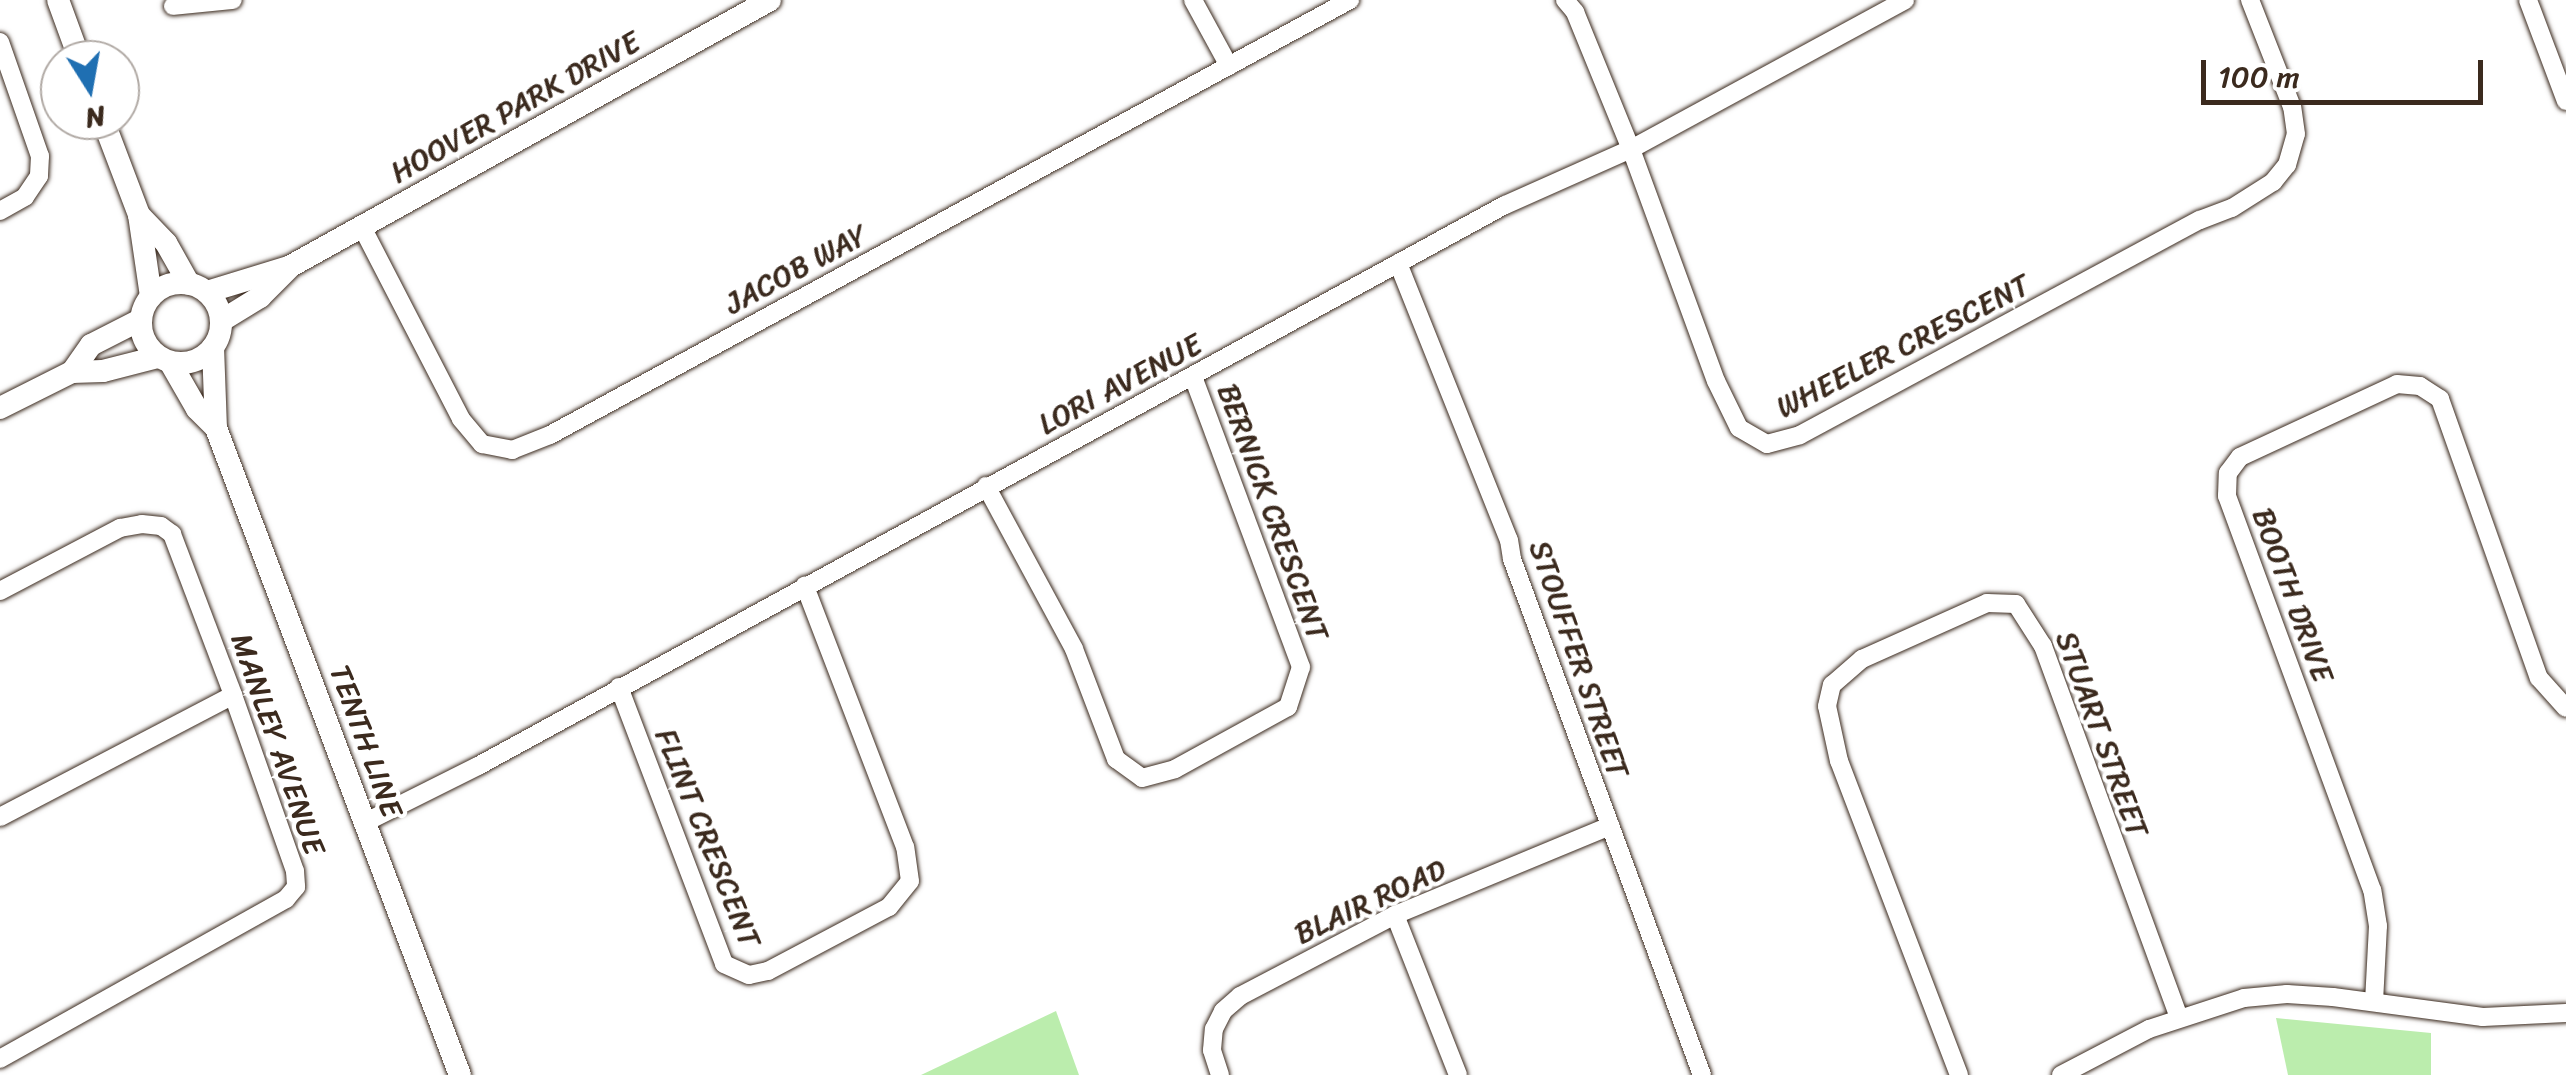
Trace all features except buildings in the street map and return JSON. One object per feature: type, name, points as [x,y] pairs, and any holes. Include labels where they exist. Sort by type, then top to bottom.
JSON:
[{"type":"street","points":[[58,0],[73,40]]},
{"type":"street","points":[[173,6],[233,0]]},
{"type":"street","name":"HOOVER PARK DRIVE","points":[[198,288],[289,267],[770,0]]},
{"type":"street","points":[[1193,0],[1229,66]]},
{"type":"street","name":"JACOB WAY","points":[[362,226],[461,419],[482,444],[512,450],[550,435],[1350,0]]},
{"type":"street","name":"WHEELER CRESCENT","points":[[1564,0],[1575,12],[1630,149],[1698,338],[1739,428],[1767,444],[1800,435],[2200,220],[2232,208],[2273,182],[2287,165],[2296,134],[2292,106],[2250,0]]},
{"type":"street","name":"LORI AVENUE","points":[[364,823],[1505,205],[1630,149],[1905,0]]},
{"type":"street","points":[[2528,0],[2566,100]]},
{"type":"street","points":[[0,42],[40,156],[40,176],[25,198],[0,210]]},
{"type":"street","points":[[111,140],[140,215],[151,296]]},
{"type":"street","points":[[0,408],[72,372],[103,371],[164,360],[194,362],[213,348],[221,321],[140,215]]},
{"type":"street","name":"STOUFFER STREET","points":[[1398,264],[1508,540],[1702,1075]]},
{"type":"street","name":"HOOVER PARK DRIVE","points":[[221,321],[260,297],[289,267]]},
{"type":"street","points":[[164,360],[142,334],[140,320],[151,296],[162,287],[198,288]]},
{"type":"street","points":[[72,372],[92,345],[140,320]]},
{"type":"street","name":"TENTH LINE","points":[[213,348],[216,428],[456,1074]]},
{"type":"street","name":"TENTH LINE","points":[[164,360],[196,408],[216,428]]},
{"type":"street","name":"BERNICK CRESCENT","points":[[986,486],[1074,649],[1116,759],[1142,778],[1175,769],[1288,707],[1301,667],[1194,376]]},
{"type":"street","name":"BOOTH DRIVE","points":[[2374,1002],[2378,926],[2372,890],[2227,496],[2228,473],[2240,457],[2396,384],[2420,386],[2440,399],[2539,678],[2566,708]]},
{"type":"street","name":"MANLEY AVENUE","points":[[0,591],[120,528],[161,526],[172,534],[233,694],[295,871],[296,887],[286,898],[0,1060]]},
{"type":"street","name":"FLINT CRESCENT","points":[[619,687],[724,964],[749,974],[768,971],[889,907],[910,881],[905,848],[805,586]]},
{"type":"street","name":"STUART STREET","points":[[1958,1075],[1839,761],[1827,706],[1832,685],[1862,660],[1987,604],[2016,604],[2043,646],[2179,1018]]},
{"type":"street","points":[[0,817],[233,694]]},
{"type":"street","name":"BLAIR ROAD","points":[[1220,1075],[1212,1050],[1222,1010],[1240,996],[1395,915],[1610,826]]},
{"type":"street","points":[[1395,915],[1458,1075]]},
{"type":"street","points":[[2061,1075],[2179,1018],[2244,998],[2287,994],[2483,1017],[2566,1013]]},
{"type":"green space","points":[[1056,1011],[1079,1075],[921,1075]]},
{"type":"green space","points":[[2276,1018],[2431,1033],[2431,1075],[2288,1075]]}]
